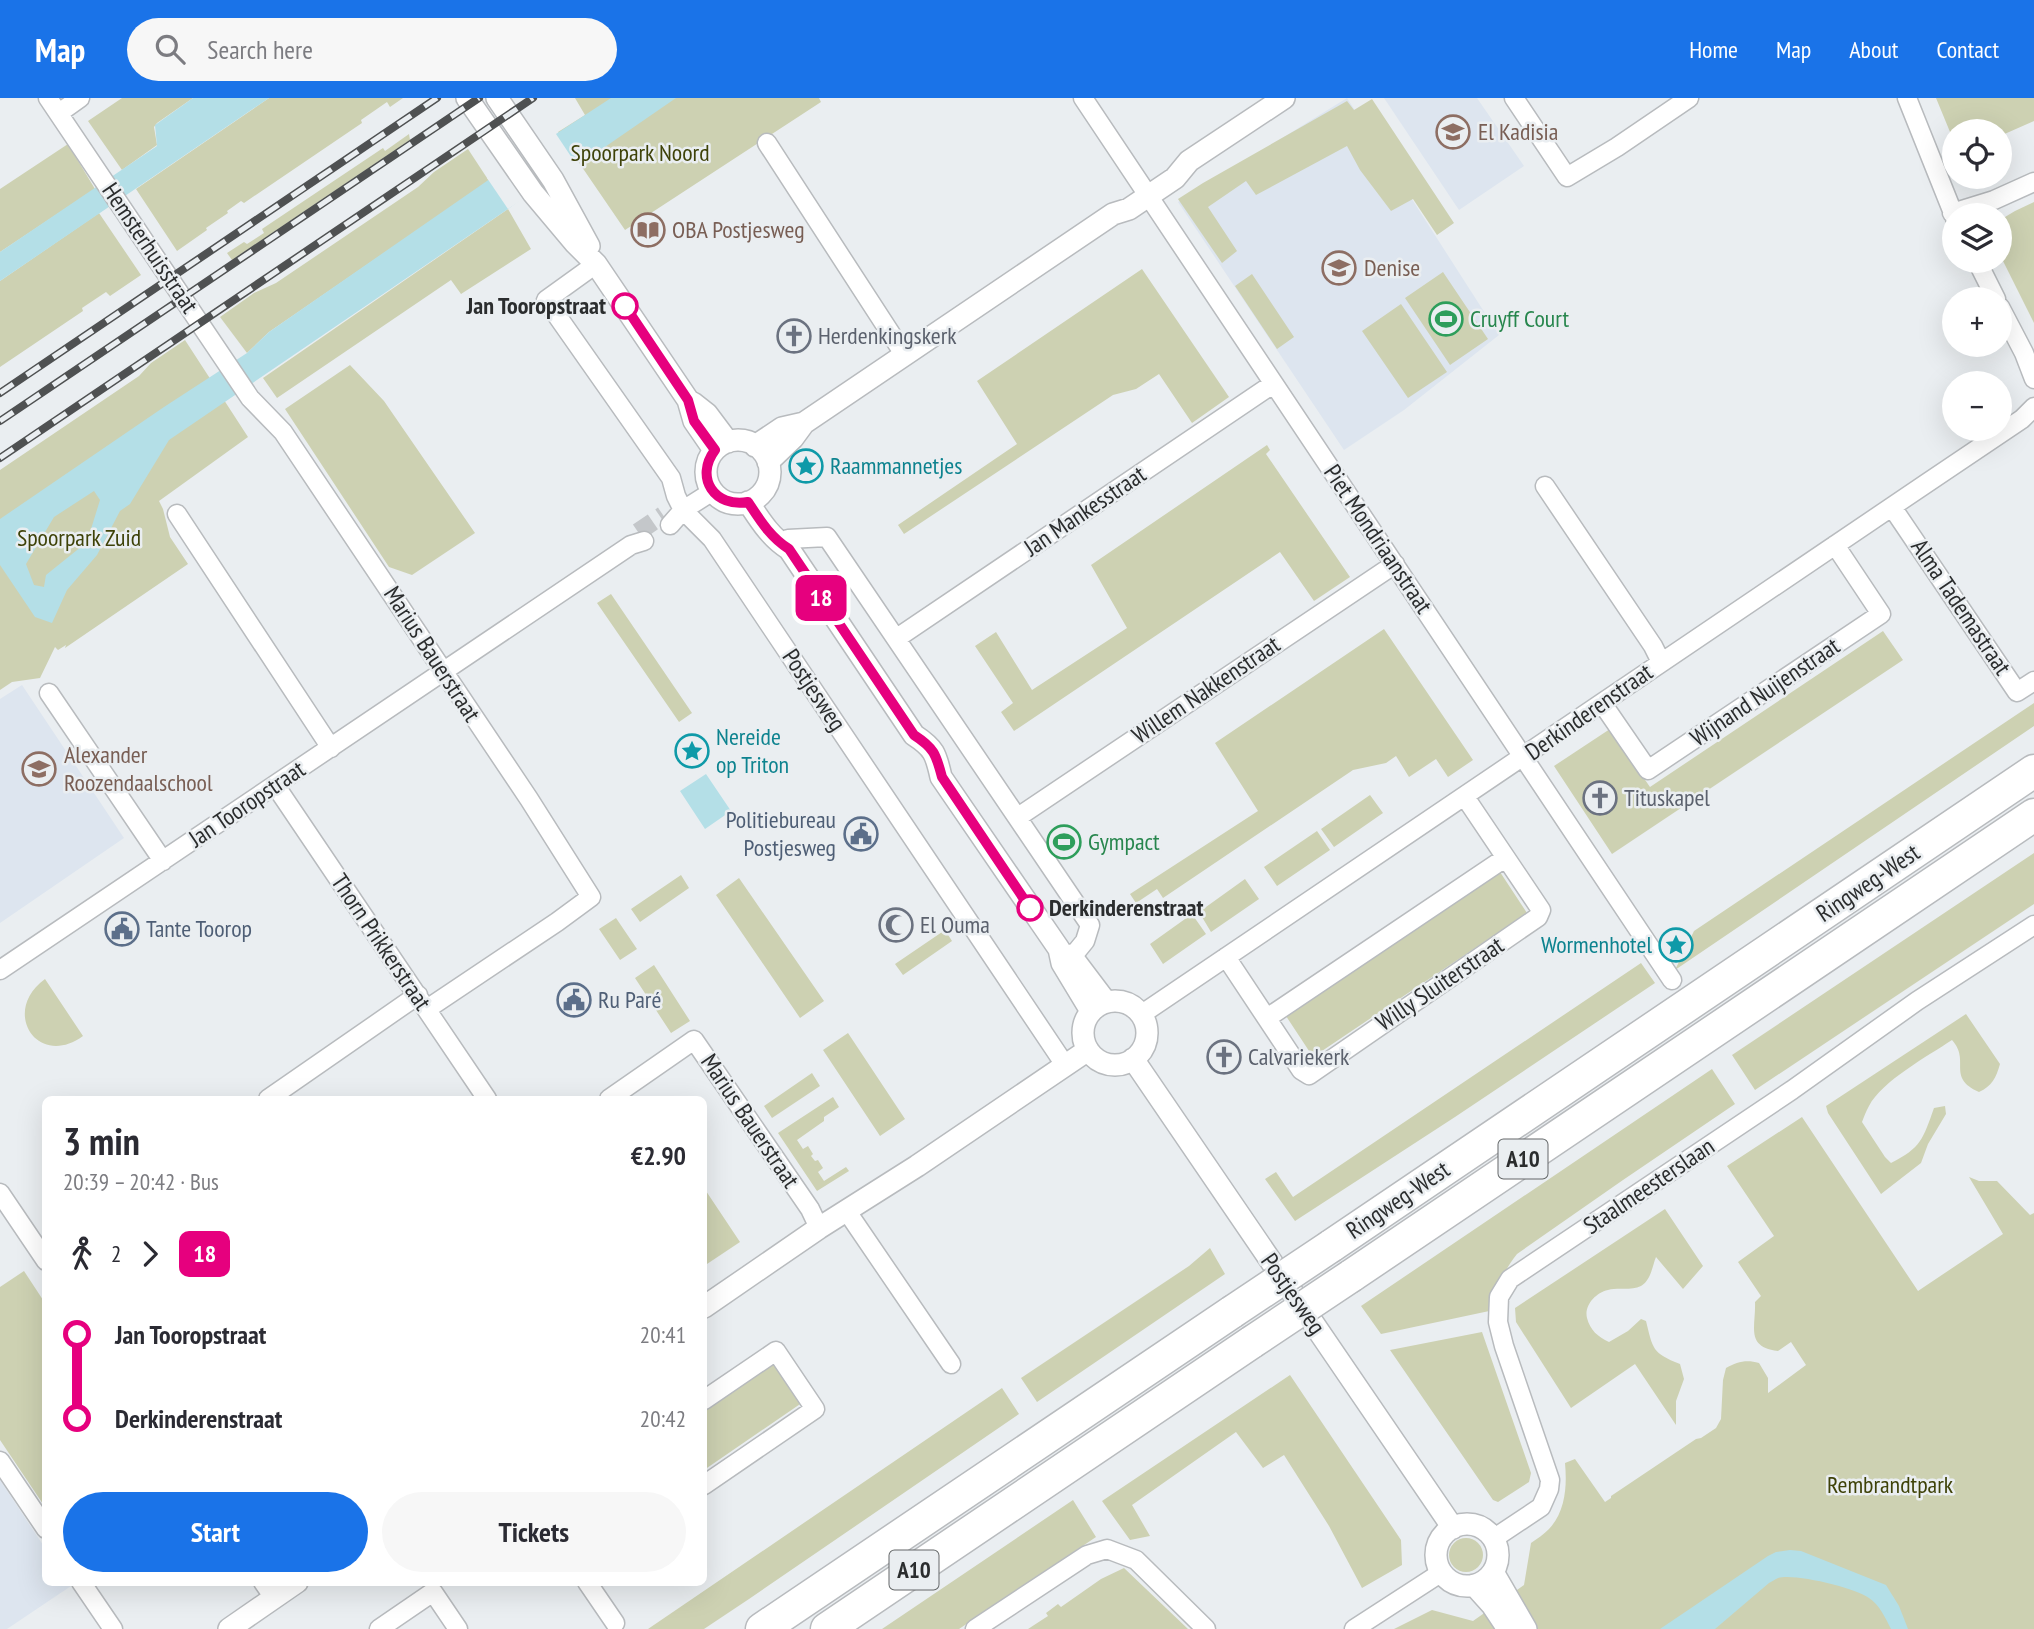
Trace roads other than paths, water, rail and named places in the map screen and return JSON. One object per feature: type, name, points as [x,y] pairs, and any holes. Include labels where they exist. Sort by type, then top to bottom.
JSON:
[{"type":"highway","name":"Ringweg-West","points":[[762,1629],[2034,771]]},
{"type":"highway","name":"Ringweg-West","points":[[827,1629],[2034,815]]},
{"type":"street","points":[[53,105],[80,98]]},
{"type":"street","points":[[467,98],[533,193],[596,264],[688,400],[694,421],[721,446]]},
{"type":"street","points":[[498,98],[553,180],[584,235],[596,264]]},
{"type":"street","name":"Piet Mondriaanstraat","points":[[1083,98],[1672,979]]},
{"type":"street","points":[[761,454],[782,428],[804,423],[1113,214],[1123,198],[1145,190],[1170,166],[1189,162],[1284,98]]},
{"type":"street","points":[[1514,98],[1567,177],[1618,147],[1689,98]]},
{"type":"street","points":[[1907,98],[1948,203]]},
{"type":"street","name":"Hemsterhuisstraat","points":[[53,105],[250,398]]},
{"type":"street","points":[[767,143],[904,354]]},
{"type":"street","points":[[1986,203],[2034,182]]},
{"type":"street","name":"Postjesweg","points":[[596,264],[546,300],[671,478],[683,510],[712,539],[1065,1065]]},
{"type":"street","points":[[2012,330],[2034,379]]},
{"type":"street","name":"Jan Mankesstraat","points":[[897,638],[1273,384]]},
{"type":"street","name":"Marius Bauerstraat","points":[[250,398],[283,432],[401,605],[591,897],[422,1002]]},
{"type":"street","name":"Derkinderenstraat","points":[[1142,1014],[1892,507],[2034,407]]},
{"type":"street","points":[[739,440],[761,454],[768,479],[754,498],[740,504],[725,501],[712,491],[706,478],[706,470],[710,456],[721,446],[739,440]]},
{"type":"street","points":[[1545,486],[1653,646],[1661,662]]},
{"type":"street","points":[[666,520],[712,491]]},
{"type":"street","points":[[754,498],[770,534],[778,542],[788,544],[827,537],[897,638],[1090,925],[1085,941],[1065,953]]},
{"type":"street","name":"Alma Tademastraat","points":[[1892,507],[2017,692],[2034,681]]},
{"type":"street","name":"Jan Tooropstraat","points":[[177,514],[331,748]]},
{"type":"street","name":"Jan Tooropstraat","points":[[0,970],[637,539]]},
{"type":"street","points":[[788,544],[914,735],[932,749],[942,777],[1065,953],[1098,1007]]},
{"type":"street","name":"Wijnand Nuijenstraat","points":[[1601,702],[1648,770],[1881,614],[1835,545]]},
{"type":"street","name":"Willem Nakkenstraat","points":[[1018,817],[1395,564]]},
{"type":"street","name":"Jan Tooropstraat","points":[[49,693],[163,861]]},
{"type":"street","name":"Thorn Prikkerstraat","points":[[275,785],[485,1096]]},
{"type":"street","name":"Willy Sluiterstraat","points":[[1226,957],[1301,1070],[1308,1075],[1538,918],[1541,910],[1465,797]]},
{"type":"street","points":[[1267,1018],[1505,858]]},
{"type":"street","name":"Staalmeesterslaan","points":[[1493,1539],[1541,1507],[1550,1480],[1504,1346],[1499,1322],[1499,1297],[1510,1279],[1792,1090],[1917,1000],[2034,925]]},
{"type":"street","points":[[1119,1001],[1132,1005],[1142,1014],[1147,1026],[1147,1039],[1142,1050],[1133,1059],[1124,1064],[1104,1063],[1088,1050],[1083,1029],[1098,1007],[1119,1001]]},
{"type":"street","points":[[273,1096],[422,1002]]},
{"type":"street","name":"Marius Bauerstraat","points":[[613,1096],[694,1040],[810,1209],[819,1228]]},
{"type":"street","points":[[707,1305],[1088,1050]]},
{"type":"street","name":"Postjesweg","points":[[1133,1059],[1453,1528]]},
{"type":"street","points":[[0,1193],[42,1255]]},
{"type":"street","points":[[846,1210],[951,1364]]},
{"type":"street","points":[[707,1399],[776,1351],[816,1409],[707,1483]]},
{"type":"street","points":[[0,1461],[42,1523]]},
{"type":"street","points":[[1474,1525],[1484,1529],[1493,1539],[1498,1555],[1493,1572],[1474,1585],[1456,1584],[1446,1577],[1437,1563],[1437,1549],[1443,1537],[1453,1528],[1474,1525]]},
{"type":"street","points":[[975,1629],[1087,1555],[1107,1549],[1136,1560],[1206,1629]]},
{"type":"street","points":[[1354,1629],[1442,1572]]},
{"type":"street","points":[[1493,1572],[1526,1629]]},
{"type":"street","points":[[1474,1585],[1508,1629]]},
{"type":"street","points":[[84,1586],[113,1629]]},
{"type":"street","points":[[590,1586],[615,1623]]},
{"type":"street","points":[[229,1629],[268,1590]]},
{"type":"street","points":[[379,1629],[433,1592],[458,1629]]},
{"type":"water","points":[[193,98],[269,98],[0,281],[0,252],[157,146],[155,125]]},
{"type":"water","points":[[611,98],[676,98],[586,160],[558,173],[169,440],[130,504],[120,511],[97,555],[67,590],[52,623],[35,617],[0,565],[0,519],[247,353],[269,332]],"holes":[[[94,491],[100,500],[87,542],[46,575],[44,587],[34,585],[26,564],[54,517]]]},
{"type":"water","points":[[706,774],[731,811],[705,829],[680,791]]},
{"type":"water","points":[[1790,1550],[1801,1551],[1886,1585],[1899,1606],[1908,1629],[1891,1629],[1876,1604],[1862,1594],[1825,1582],[1786,1577],[1769,1583],[1715,1629],[1660,1629],[1768,1556]]},
{"type":"tunnel","points":[[638,532],[663,515]]},
{"type":"railway","points":[[0,393],[437,98]]},
{"type":"railway","points":[[0,421],[479,98]]},
{"type":"railway","points":[[0,458],[533,98]]},
{"type":"place","name":"El Kadisia","points":[[1453,132]]},
{"type":"place","name":"OBA Postjesweg","points":[[648,230]]},
{"type":"place","name":"Denise","points":[[1339,268]]},
{"type":"place","name":"Jan Tooropstraat","points":[[625,306]]},
{"type":"place","name":"Cruyff Court","points":[[1446,319]]},
{"type":"place","name":"Herdenkingskerk","points":[[794,336]]},
{"type":"place","name":"Raammannetjes","points":[[806,466]]},
{"type":"place","name":"Nereide op Triton","points":[[692,751]]},
{"type":"place","name":"Alexander Roozendaalschool","points":[[39,769]]},
{"type":"place","name":"Tituskapel","points":[[1600,798]]},
{"type":"place","name":"Politiebureau Postjesweg","points":[[861,834]]},
{"type":"place","name":"Gympact","points":[[1064,842]]},
{"type":"place","name":"Derkinderenstraat","points":[[1030,908]]},
{"type":"place","name":"El Ouma","points":[[896,925]]},
{"type":"place","name":"Tante Toorop","points":[[122,929]]},
{"type":"place","name":"Wormenhotel","points":[[1676,945]]},
{"type":"place","name":"Ru Paré","points":[[574,1000]]},
{"type":"place","name":"Calvariekerk","points":[[1224,1057]]},
{"type":"park label","name":"Spoorpark Noord","points":[[640,153]]},
{"type":"park label","name":"Spoorpark Zuid","points":[[79,538]]},
{"type":"park label","name":"Rembrandtpark","points":[[1890,1485]]}]
